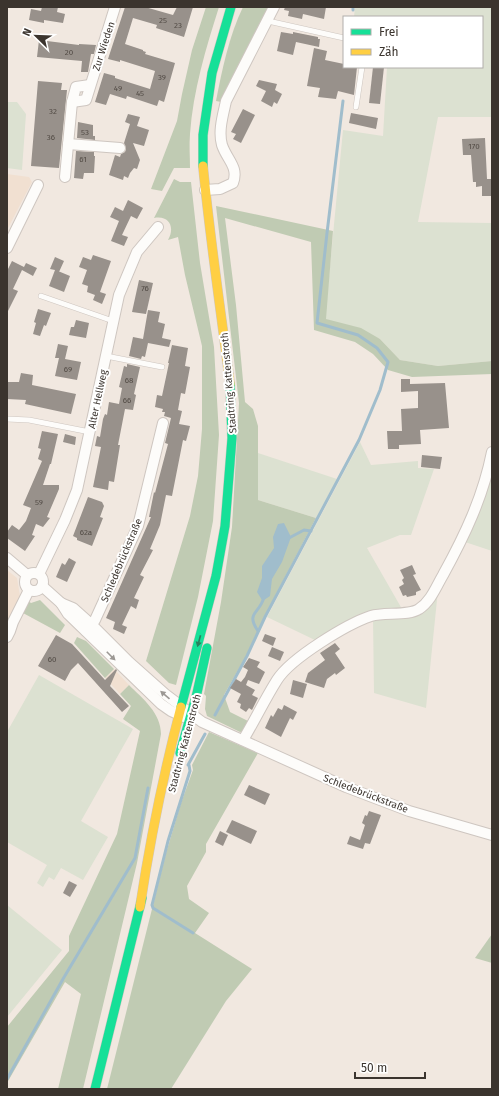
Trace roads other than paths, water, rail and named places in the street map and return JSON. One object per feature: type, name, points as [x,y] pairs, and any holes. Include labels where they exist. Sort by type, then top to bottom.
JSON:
[{"type":"main road","name":"Stadtring Kattenstroth","points":[[178,763],[198,692],[208,641],[216,576],[225,526],[232,438],[231,392],[209,227],[203,162],[203,135],[212,74],[231,7]]},
{"type":"main road","name":"Stadtring Kattenstroth","points":[[220,45],[236,7]]},
{"type":"main road","name":"Stadtring Kattenstroth","points":[[140,907],[147,860],[180,712],[216,576]]},
{"type":"main road","name":"Stadtring Kattenstroth","points":[[95,1089],[170,793]]},
{"type":"street","name":"Zur Wieden","points":[[65,177],[72,102],[76,87],[90,85],[115,7]]},
{"type":"street","points":[[205,190],[220,189],[233,183],[236,176],[222,145],[221,132],[223,114],[226,101],[274,7]]},
{"type":"street","points":[[68,144],[120,148]]},
{"type":"street","points":[[7,248],[38,185]]},
{"type":"street","name":"Alter Hellweg","points":[[39,574],[65,520],[76,490],[119,295],[137,252],[158,227]]},
{"type":"street","name":"Schledebrückstraße","points":[[89,628],[138,526],[163,423]]},
{"type":"street","points":[[243,740],[278,679],[291,665],[336,633],[372,615],[417,610],[428,601],[462,541],[484,484],[492,452]]},
{"type":"street","points":[[7,558],[27,575]]},
{"type":"street","points":[[32,572],[39,574],[43,581],[42,586],[35,591],[29,590],[24,583],[27,575],[32,572]]},
{"type":"street","name":"Schledebrückstraße","points":[[42,586],[61,603],[68,614],[89,628],[161,704],[346,787],[409,811],[492,835]]},
{"type":"street","points":[[7,637],[29,590]]},
{"type":"lane","points":[[268,21],[343,38]]},
{"type":"lane","points":[[356,107],[362,68]]},
{"type":"lane","points":[[41,296],[113,321]]},
{"type":"lane","points":[[106,356],[162,367]]},
{"type":"lane","points":[[7,419],[29,420],[90,432]]},
{"type":"water","points":[[284,523],[291,537],[282,562],[272,579],[270,596],[262,600],[257,592],[262,578],[262,566],[274,548],[273,537],[278,524]]},
{"type":"waterway","points":[[215,715],[359,440],[380,390],[388,362],[377,348],[358,335],[317,323],[343,101]]},
{"type":"waterway","points":[[289,538],[304,530],[311,531]]},
{"type":"waterway","points":[[258,631],[254,625],[253,616],[260,607],[264,597]]},
{"type":"waterway","points":[[193,933],[153,908],[152,905],[168,841],[190,771],[188,765],[205,734]]},
{"type":"waterway","points":[[7,1079],[63,979],[135,858],[148,788]]}]
